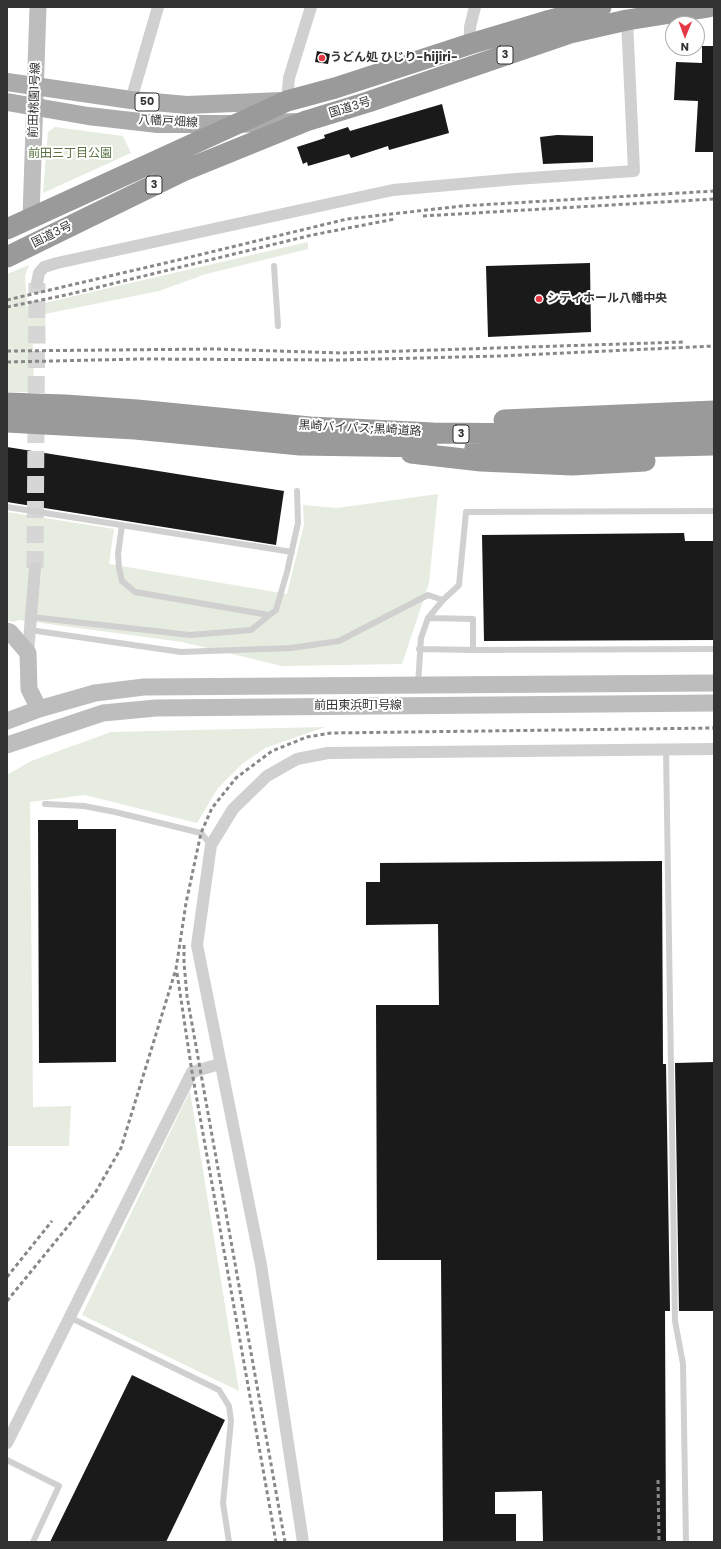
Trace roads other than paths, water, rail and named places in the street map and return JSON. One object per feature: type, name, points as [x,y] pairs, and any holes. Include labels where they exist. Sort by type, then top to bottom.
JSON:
[{"type":"highway","name":"国道3号","points":[[7,229],[287,101],[335,88],[470,44],[547,21],[601,7]]},
{"type":"highway","name":"国道3号","points":[[7,257],[183,171],[306,121],[368,102],[570,33],[627,20],[710,7]]},
{"type":"highway","name":"黒崎バイパス;黒崎道路","points":[[7,403],[137,410],[305,436],[545,434],[714,430]]},
{"type":"highway","points":[[305,436],[714,411]]},
{"type":"highway","name":"黒崎バイパス;黒崎道路","points":[[7,422],[545,449],[714,445]]},
{"type":"highway","points":[[305,436],[393,451],[481,461],[572,465],[714,458]]},
{"type":"main road","name":"八幡戸畑線","points":[[7,82],[131,100],[187,105],[287,101]]},
{"type":"main road","name":"八幡戸畑線","points":[[7,102],[88,116],[158,124],[234,124],[306,121]]},
{"type":"street","name":"前田桃園1号線","points":[[31,217],[38,7]]},
{"type":"street","points":[[131,100],[158,7]]},
{"type":"street","points":[[287,101],[289,78],[311,7]]},
{"type":"street","points":[[470,44],[470,27],[475,7]]},
{"type":"street","points":[[37,283],[39,273],[44,267],[57,263],[393,190],[634,171],[627,20]]},
{"type":"street","points":[[35,568],[28,653],[28,689],[39,709]]},
{"type":"street","points":[[7,631],[10,632],[28,653]]},
{"type":"street","name":"前田東浜町1号線","points":[[7,721],[39,709],[95,693],[144,687],[714,683]]},
{"type":"street","name":"前田東浜町1号線","points":[[7,745],[103,713],[156,708],[714,703]]},
{"type":"street","points":[[302,1542],[261,1265],[197,945],[211,845],[233,809],[267,776],[297,759],[328,753],[714,749]]},
{"type":"street","points":[[7,1443],[192,1072],[220,1064]]},
{"type":"lane","points":[[274,266],[278,326]]},
{"type":"lane","points":[[31,617],[190,634],[251,630],[276,610],[292,552],[298,523],[297,491]]},
{"type":"lane","points":[[7,507],[292,552]]},
{"type":"lane","points":[[418,685],[419,649],[428,618],[443,600],[459,585],[466,512],[714,511]]},
{"type":"lane","points":[[122,525],[118,554],[119,568],[122,581],[135,592],[269,615]]},
{"type":"lane","points":[[30,630],[181,652],[291,648],[339,641],[428,595],[443,600]]},
{"type":"lane","points":[[428,618],[473,619],[473,650]]},
{"type":"lane","points":[[419,649],[714,649]]},
{"type":"lane","points":[[666,750],[675,1321],[683,1364],[686,1542]]},
{"type":"lane","points":[[44,804],[84,806],[115,812],[200,833],[211,845]]},
{"type":"lane","points":[[70,1318],[219,1390],[229,1406],[231,1421],[223,1503],[229,1542]]},
{"type":"lane","points":[[7,1460],[59,1486],[33,1542]]},
{"type":"tunnel","points":[[35,568],[37,283]]},
{"type":"railway","points":[[7,300],[347,219],[462,206],[714,191]]},
{"type":"railway","points":[[423,216],[714,199]]},
{"type":"railway","points":[[7,307],[66,295],[312,235],[395,219]]},
{"type":"railway","points":[[7,351],[214,349],[341,353],[683,342]]},
{"type":"railway","points":[[7,362],[141,359],[338,360],[500,356],[714,346]]},
{"type":"railway","points":[[7,1301],[95,1193],[121,1148],[176,969],[186,903],[201,833],[212,808],[236,778],[272,751],[307,737],[331,733],[714,728]]},
{"type":"railway","points":[[184,945],[187,996],[285,1542]]},
{"type":"railway","points":[[177,973],[192,1072],[276,1542]]},
{"type":"railway","points":[[7,1277],[52,1221]]},
{"type":"railway","points":[[658,1480],[659,1542]]},
{"type":"place","name":"うどん処 ひじり-hijiri-","points":[[322,58]]},
{"type":"place","name":"シティホール八幡中央","points":[[539,299]]},
{"type":"park label","name":"前田三丁目公園","points":[[70,154]]}]
